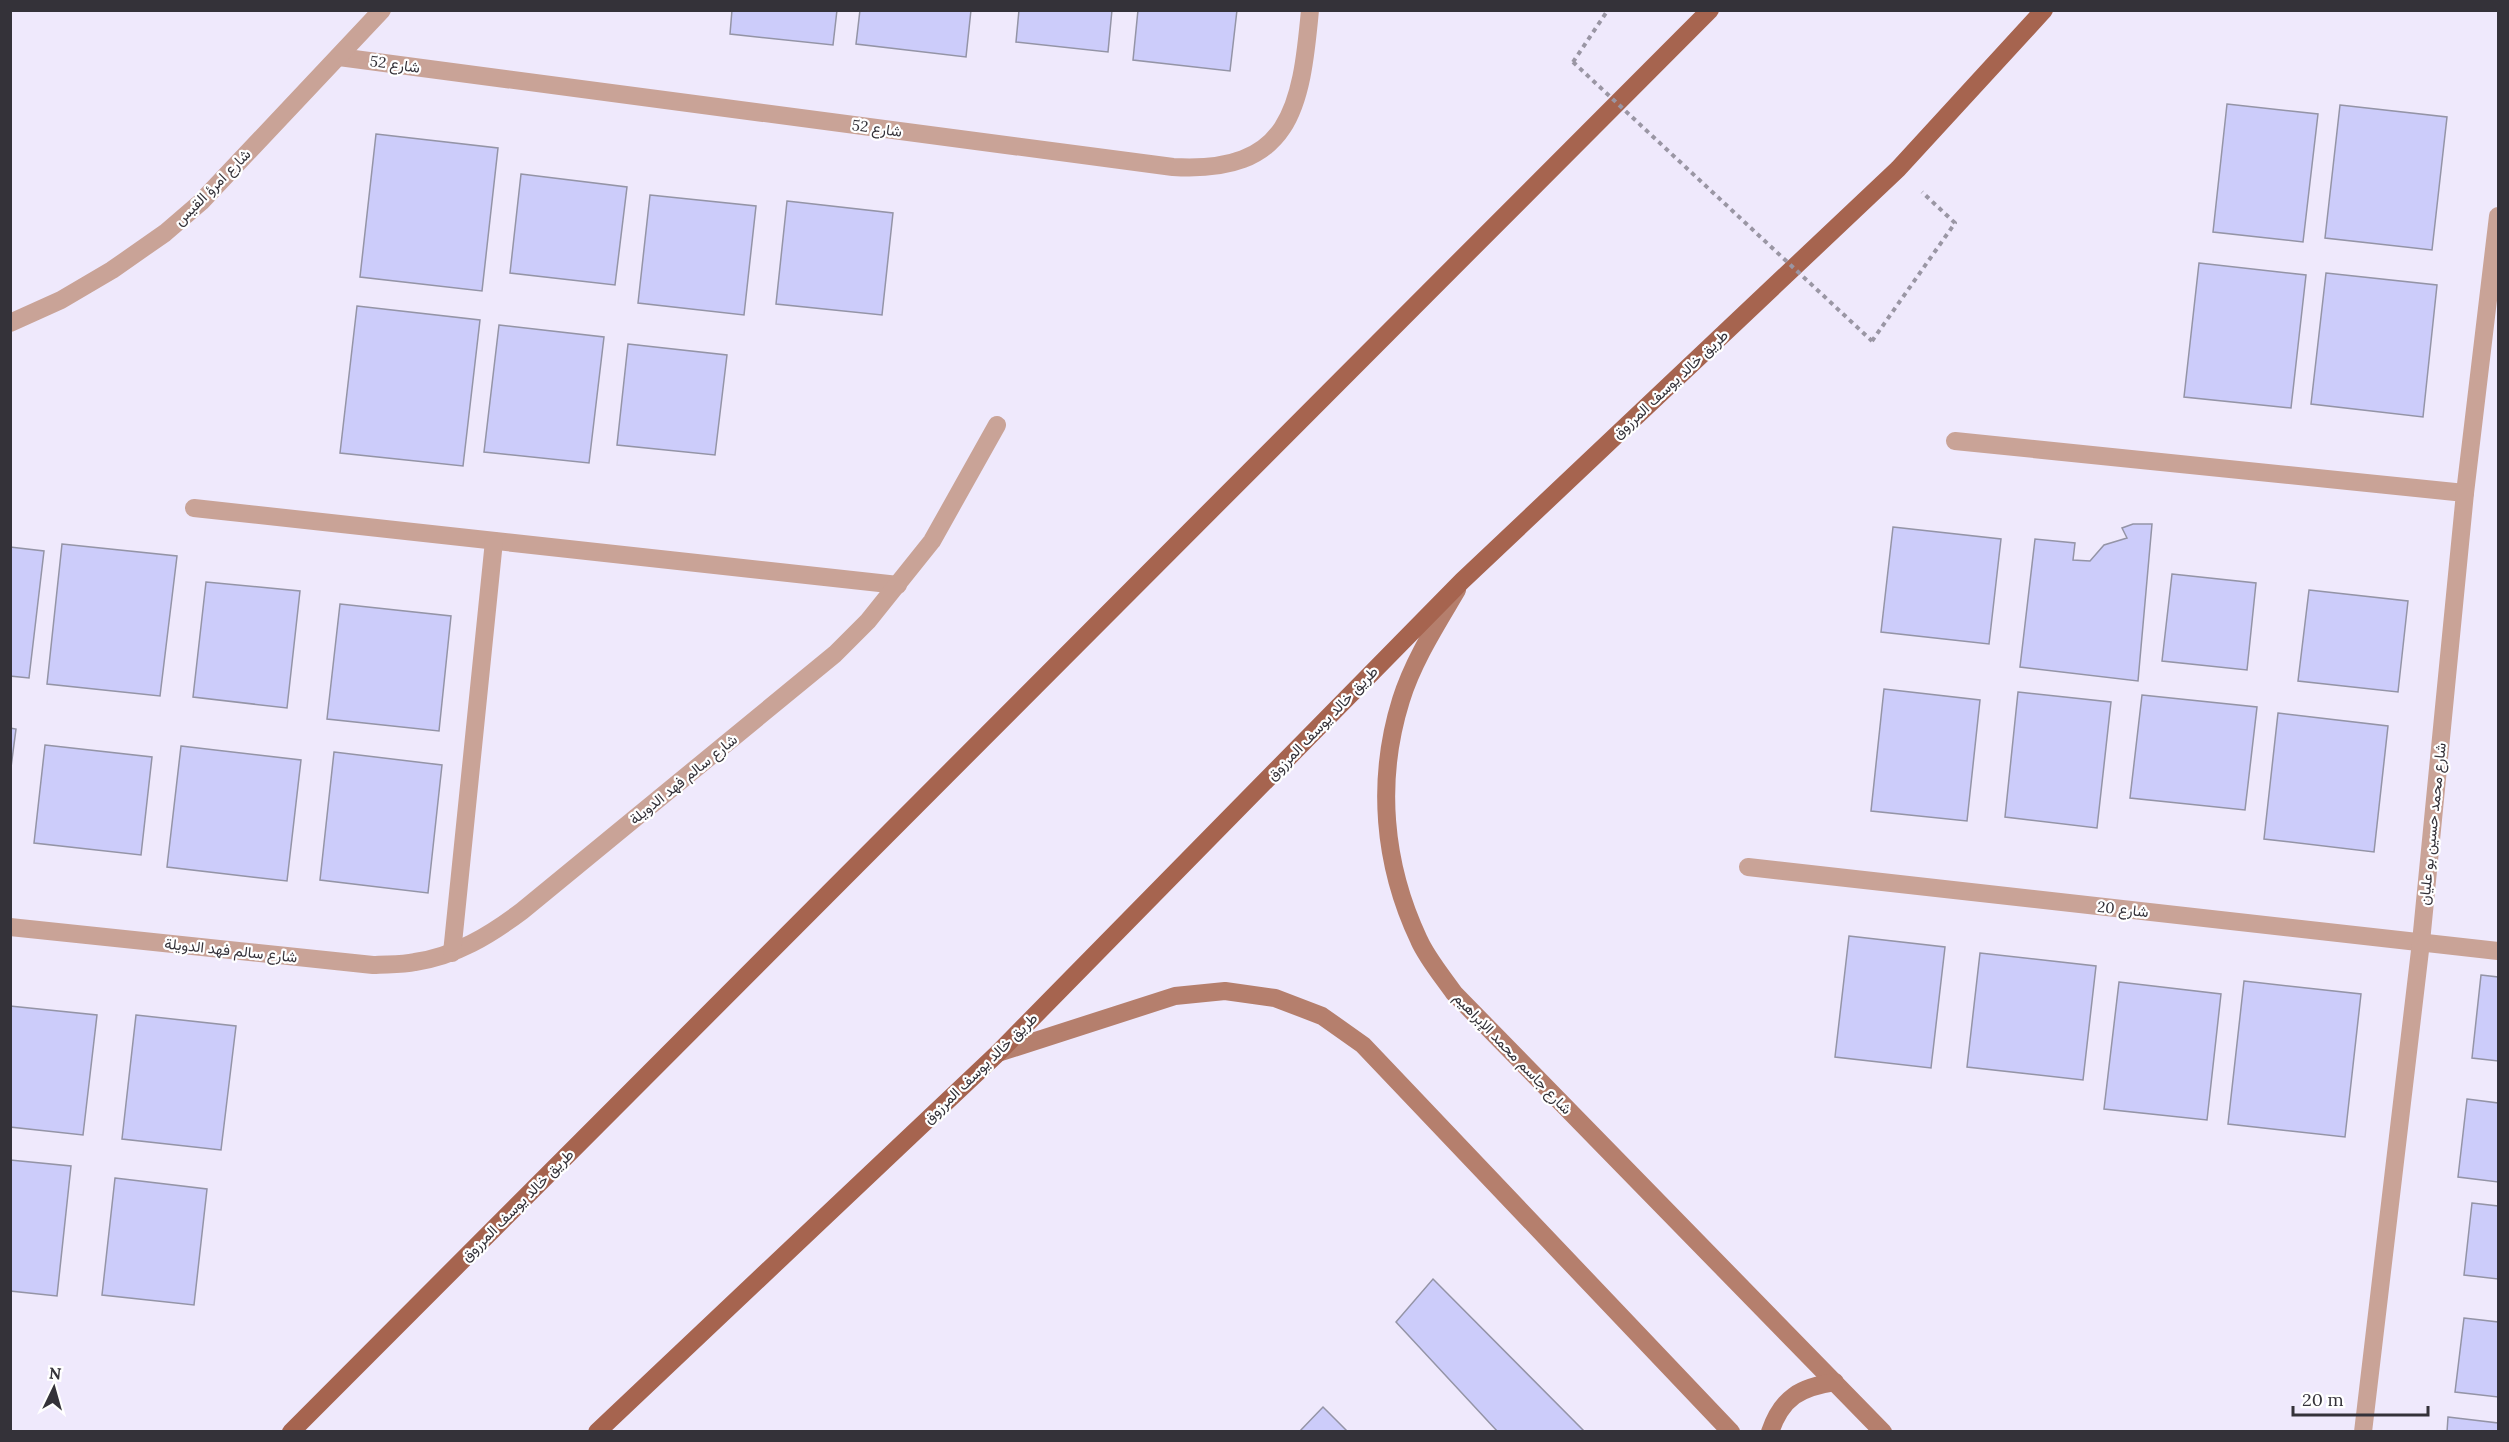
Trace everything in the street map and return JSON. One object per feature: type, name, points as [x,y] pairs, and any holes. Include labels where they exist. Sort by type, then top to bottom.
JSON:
[{"type":"main road","name":"طريق خالد يوسف المرزوق","points":[[291,1431],[1710,10]]},
{"type":"main road","name":"طريق خالد يوسف المرزوق","points":[[597,1431],[998,1053],[1462,581],[1898,169],[2044,10]]},
{"type":"street","name":"شارع امرؤ القيس","points":[[10,323],[61,300],[102,276],[165,233],[201,202],[382,10]]},
{"type":"street","name":"شارع 52","points":[[339,57],[1202,169],[1235,163],[1252,155],[1278,132],[1289,117],[1301,85],[1310,10]]},
{"type":"street","name":"شارع محمد حسين بو عليان","points":[[2363,1431],[2421,942],[2465,493],[2499,216]]},
{"type":"street","name":"شارع سالم فهد الدويلة","points":[[10,927],[373,965],[415,962],[452,953],[487,936],[522,911],[835,654],[868,621],[932,541],[997,425]]},
{"type":"street","points":[[1955,441],[2465,493]]},
{"type":"street","points":[[194,508],[898,585]]},
{"type":"street","points":[[452,953],[494,541]]},
{"type":"street","name":"شارع جاسم محمد الإبراهيم","points":[[1462,581],[1428,642],[1402,698],[1387,759],[1387,832],[1397,883],[1419,941],[1454,993],[1883,1431]]},
{"type":"street","name":"شارع 20","points":[[1748,867],[2499,951]]},
{"type":"street","points":[[998,1053],[1175,996],[1225,991],[1275,998],[1322,1016],[1363,1045],[1731,1431]]},
{"type":"street","points":[[1770,1431],[1776,1415],[1791,1396],[1812,1386],[1835,1382]]},
{"type":"path","points":[[1608,10],[1573,62],[1872,341],[1954,223],[1898,169]]},
{"type":"building","points":[[732,10],[837,10],[833,45],[730,34]]},
{"type":"building","points":[[860,10],[971,10],[966,57],[856,44]]},
{"type":"building","points":[[1019,10],[1112,10],[1108,52],[1016,42]]},
{"type":"building","points":[[1138,10],[1237,10],[1230,71],[1133,60]]},
{"type":"building","points":[[2227,104],[2318,114],[2303,242],[2213,232]]},
{"type":"building","points":[[2340,105],[2447,117],[2432,250],[2325,238]]},
{"type":"building","points":[[376,134],[498,148],[482,291],[360,277]]},
{"type":"building","points":[[521,174],[627,187],[615,285],[510,273]]},
{"type":"building","points":[[650,195],[756,206],[744,315],[638,303]]},
{"type":"building","points":[[787,201],[893,213],[882,315],[776,304]]},
{"type":"building","points":[[2199,263],[2306,275],[2291,408],[2184,397]]},
{"type":"building","points":[[2326,273],[2437,285],[2423,417],[2311,404]]},
{"type":"building","points":[[357,306],[480,320],[463,466],[340,453]]},
{"type":"building","points":[[499,325],[604,337],[589,463],[484,452]]},
{"type":"building","points":[[628,344],[727,355],[715,455],[617,445]]},
{"type":"building","points":[[2133,524],[2152,524],[2138,681],[2020,667],[2035,539],[2075,543],[2073,560],[2090,561],[2104,545],[2127,538],[2122,528]]},
{"type":"building","points":[[1893,527],[2001,539],[1989,644],[1881,632]]},
{"type":"building","points":[[62,544],[177,556],[160,696],[47,684]]},
{"type":"building","points":[[10,547],[44,551],[29,678],[10,676]]},
{"type":"building","points":[[2172,574],[2256,583],[2247,670],[2162,661]]},
{"type":"building","points":[[206,582],[300,591],[287,708],[193,697]]},
{"type":"building","points":[[2309,590],[2408,601],[2398,692],[2298,681]]},
{"type":"building","points":[[340,604],[451,616],[439,731],[327,719]]},
{"type":"building","points":[[1884,689],[1980,700],[1967,821],[1871,811]]},
{"type":"building","points":[[2018,692],[2111,702],[2097,828],[2005,817]]},
{"type":"building","points":[[2142,695],[2257,707],[2245,810],[2130,798]]},
{"type":"building","points":[[2278,713],[2388,726],[2374,852],[2264,839]]},
{"type":"building","points":[[10,728],[16,729],[10,775]]},
{"type":"building","points":[[45,745],[152,757],[141,855],[34,843]]},
{"type":"building","points":[[181,746],[301,760],[287,881],[167,867]]},
{"type":"building","points":[[334,752],[442,765],[428,893],[320,880]]},
{"type":"building","points":[[1849,936],[1945,947],[1931,1068],[1835,1057]]},
{"type":"building","points":[[1980,953],[2096,966],[2083,1080],[1967,1067]]},
{"type":"building","points":[[2481,975],[2498,977],[2498,1061],[2472,1058]]},
{"type":"building","points":[[2244,981],[2361,994],[2345,1137],[2228,1124]]},
{"type":"building","points":[[2119,982],[2221,994],[2207,1120],[2104,1109]]},
{"type":"building","points":[[10,1006],[97,1015],[83,1135],[10,1127]]},
{"type":"building","points":[[136,1015],[236,1026],[221,1150],[122,1139]]},
{"type":"building","points":[[2467,1099],[2498,1103],[2498,1182],[2458,1177]]},
{"type":"building","points":[[10,1160],[71,1166],[57,1296],[10,1291]]},
{"type":"building","points":[[115,1178],[207,1189],[194,1305],[102,1295]]},
{"type":"building","points":[[2472,1203],[2498,1206],[2498,1279],[2464,1275]]},
{"type":"building","points":[[1433,1279],[1585,1432],[1498,1432],[1396,1322]]},
{"type":"building","points":[[2464,1318],[2498,1322],[2498,1397],[2455,1392]]},
{"type":"building","points":[[1323,1407],[1348,1432],[1299,1432]]},
{"type":"building","points":[[2448,1417],[2498,1423],[2498,1432],[2447,1432]]}]
